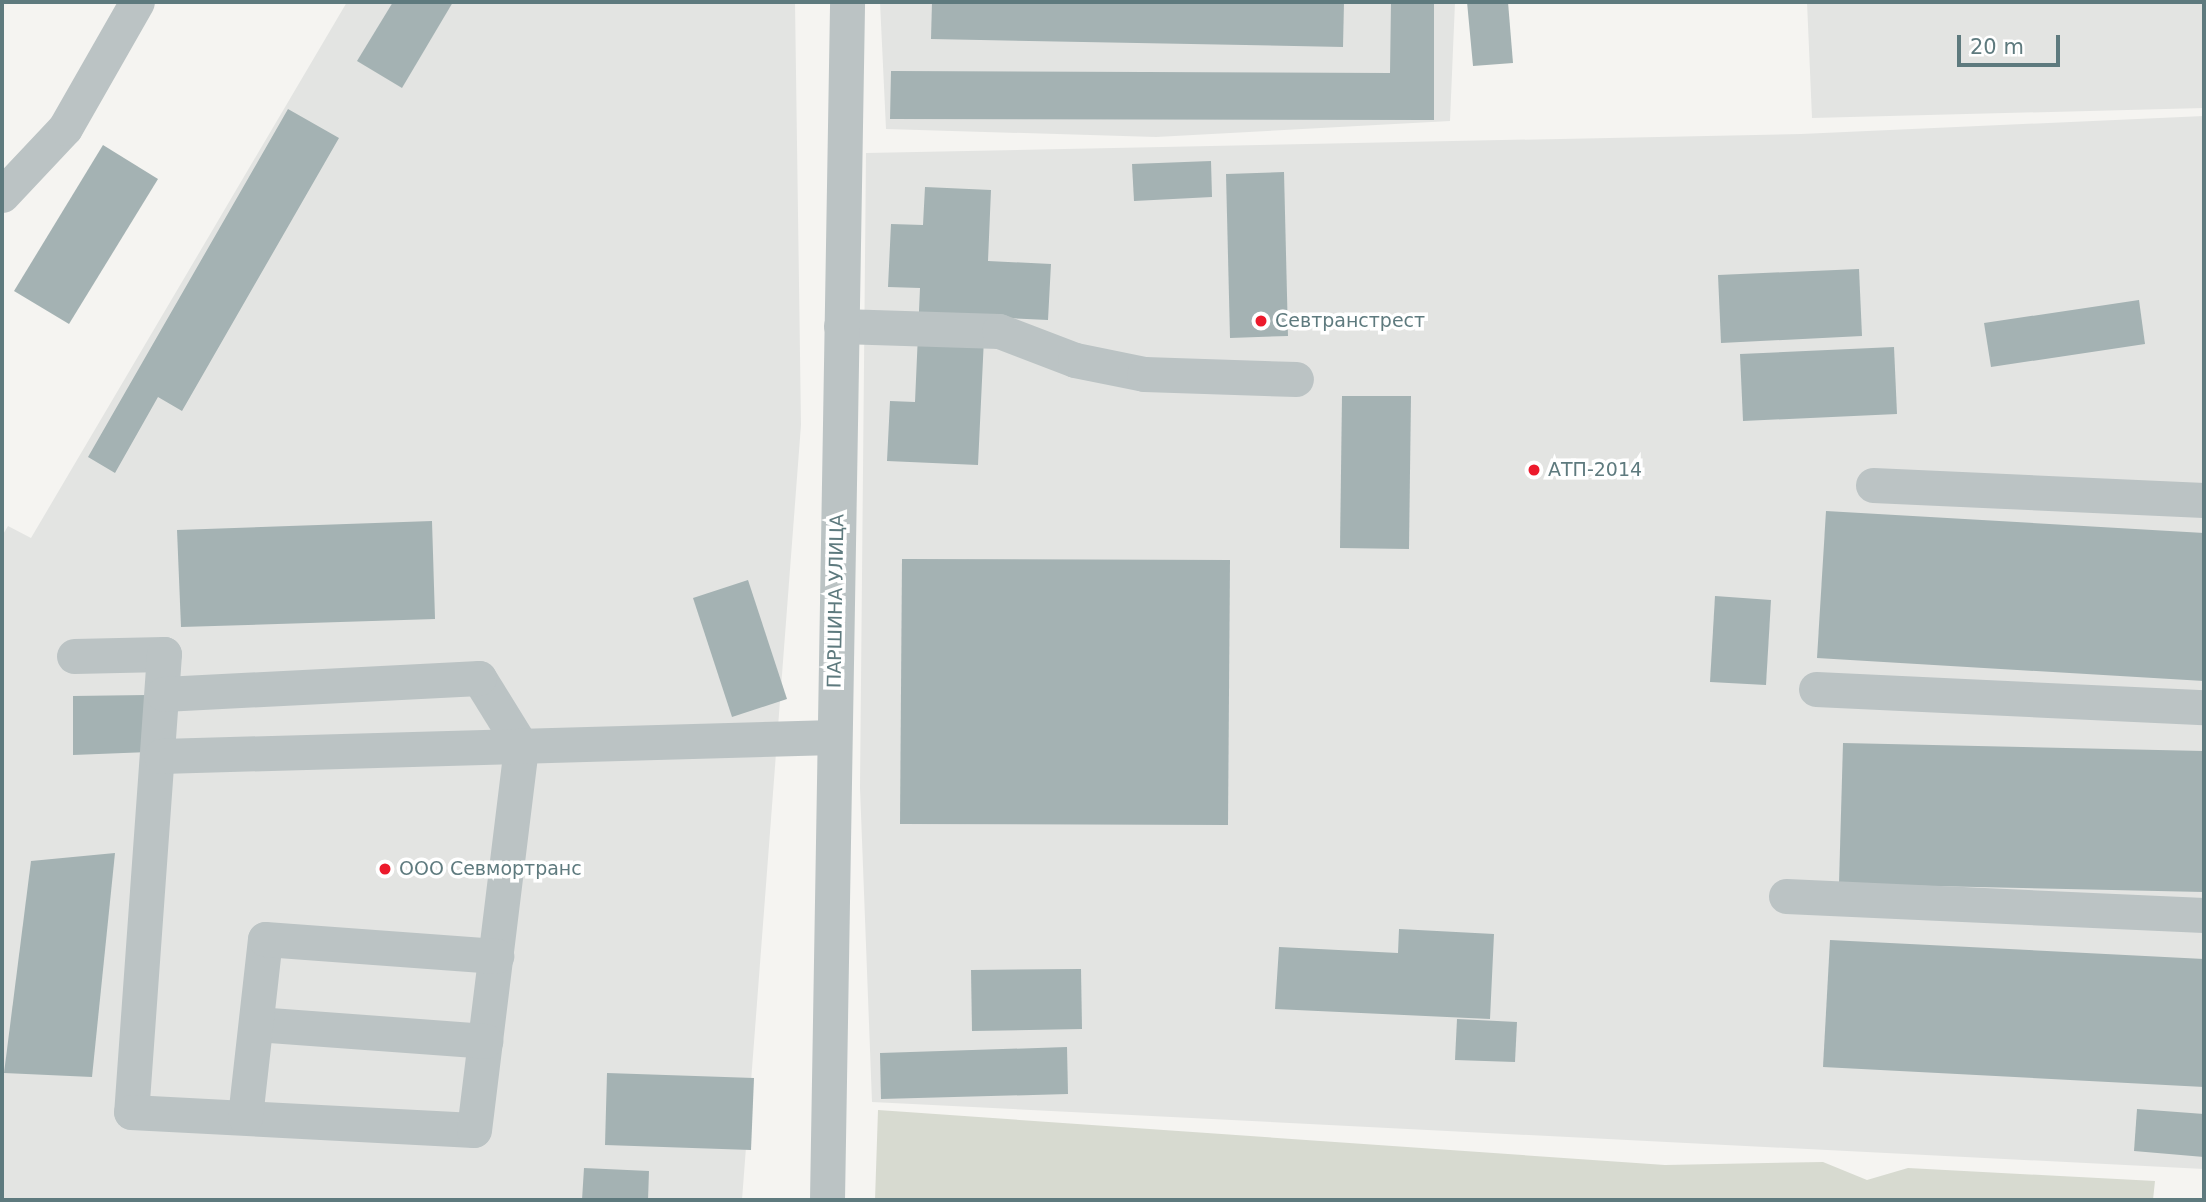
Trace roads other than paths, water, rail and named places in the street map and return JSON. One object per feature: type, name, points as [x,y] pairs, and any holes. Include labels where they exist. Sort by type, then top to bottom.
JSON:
[{"type":"street","points":[[2,195],[65,128],[137,2]]},
{"type":"street","name":"ПАРШИНА УЛИЦА","points":[[827,1200],[848,2]]},
{"type":"street","points":[[841,326],[999,331],[1075,360],[1143,374],[1296,379]]},
{"type":"street","points":[[1873,485],[2204,500]]},
{"type":"street","points":[[74,656],[164,654],[161,756],[131,1112],[474,1130],[522,746],[479,678],[163,694]]},
{"type":"street","points":[[1816,689],[2204,707]]},
{"type":"street","points":[[161,756],[834,737]]},
{"type":"street","points":[[1786,896],[2204,915]]},
{"type":"street","points":[[246,1117],[265,939],[496,956]]},
{"type":"street","points":[[256,1024],[485,1041]]},
{"type":"place","name":"Севтранстрест","points":[[1261,321]]},
{"type":"place","name":"АТП-2014","points":[[1534,470]]},
{"type":"place","name":"ООО Севмортранс","points":[[385,869]]}]
